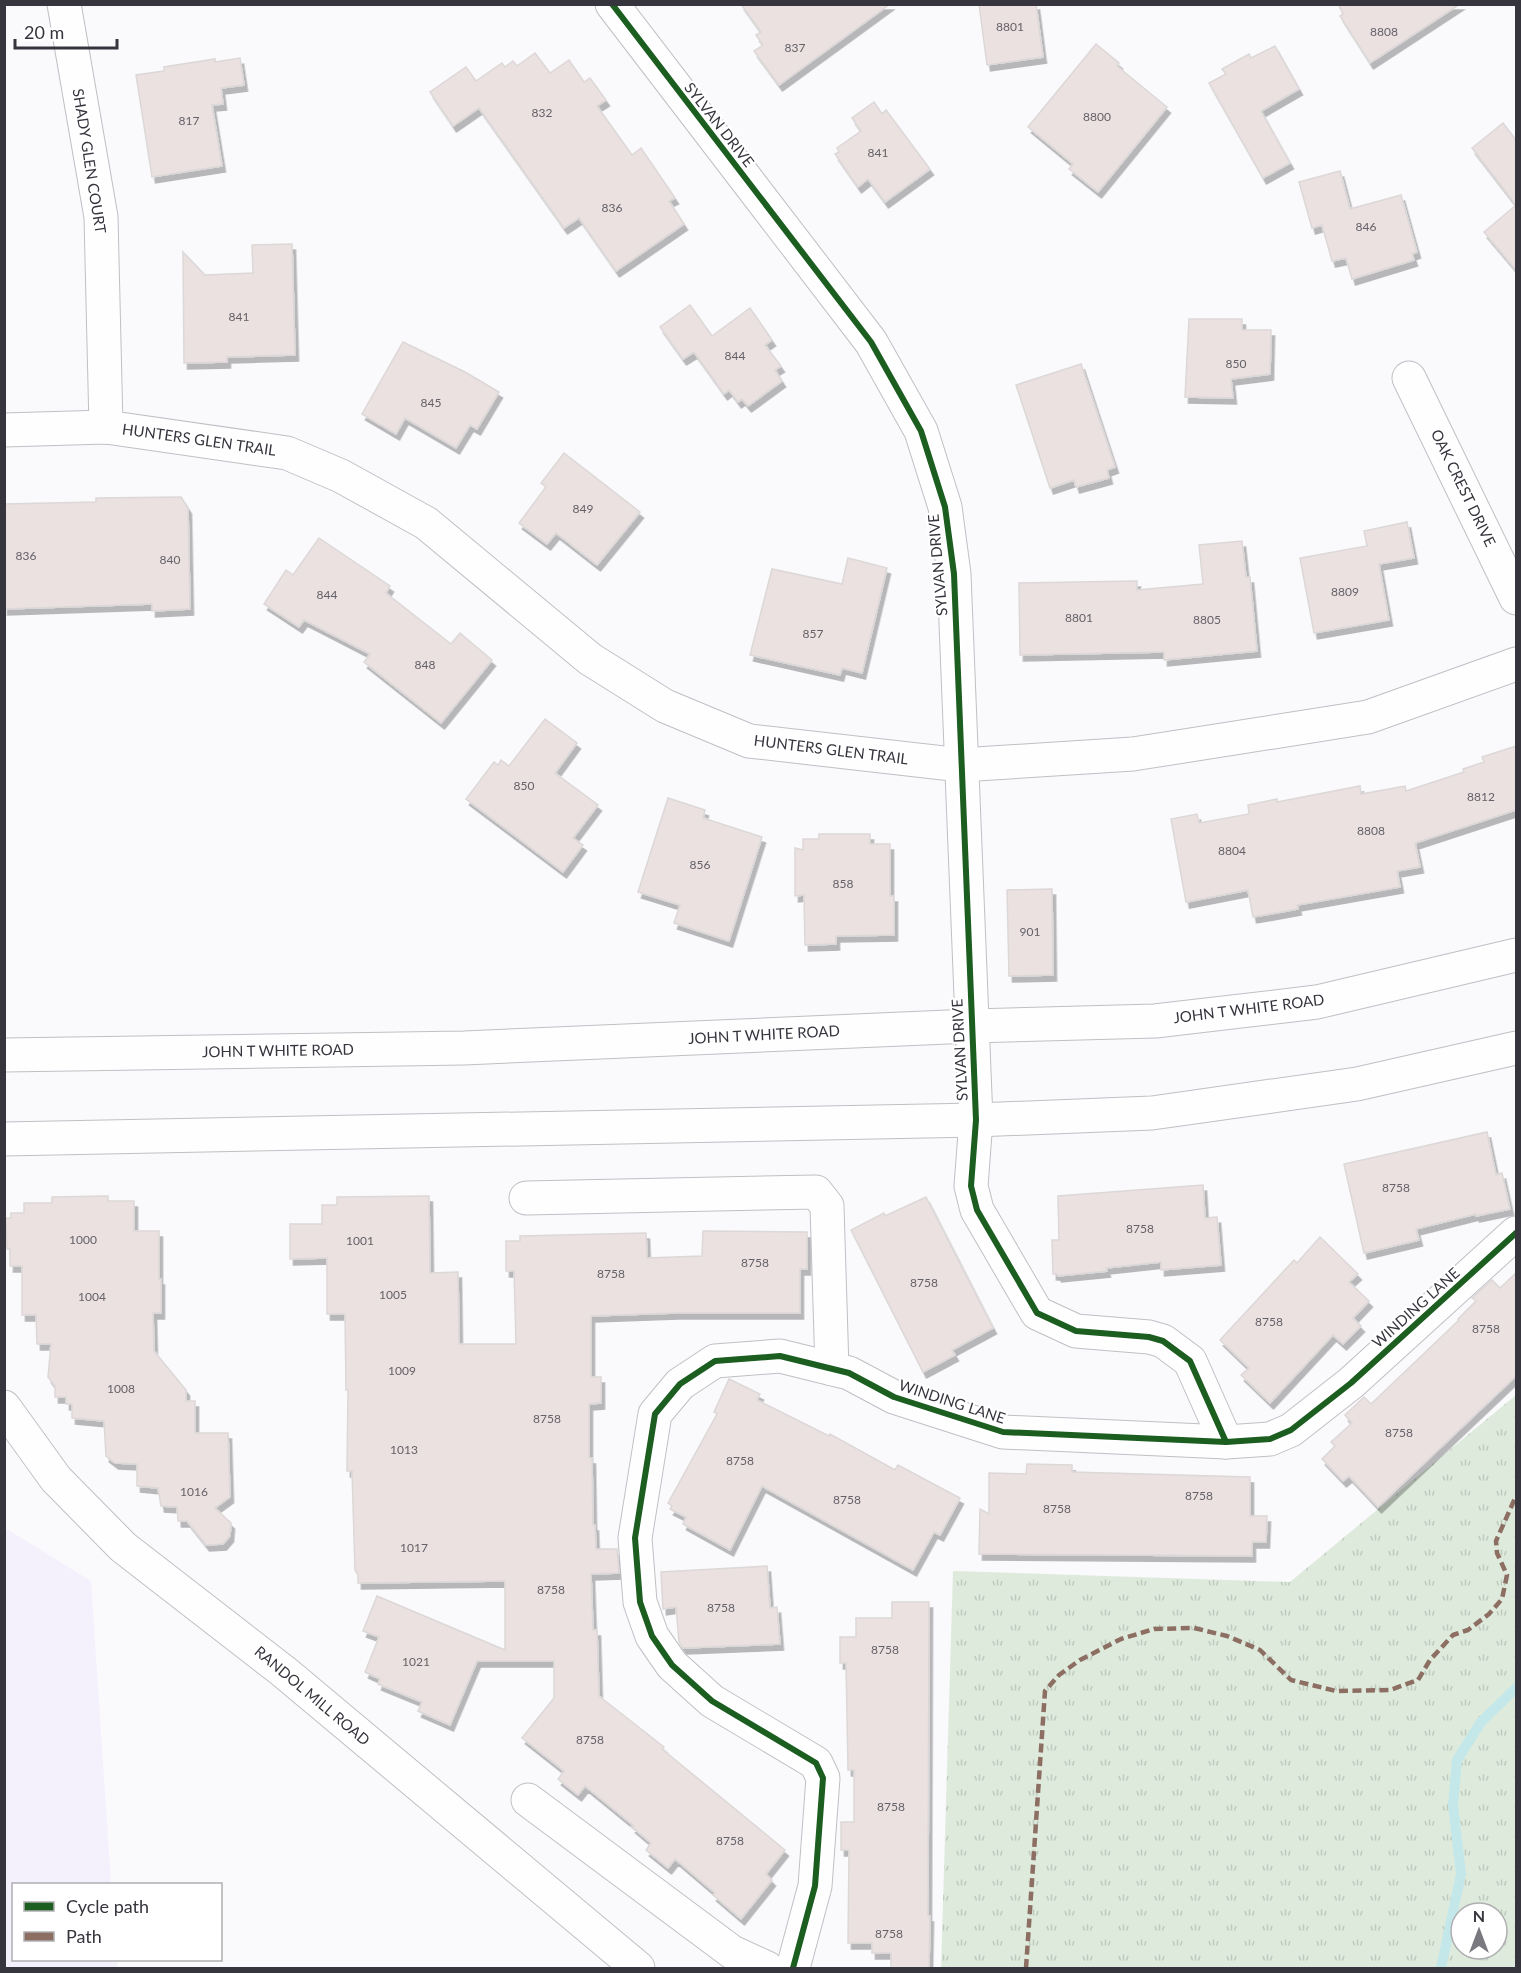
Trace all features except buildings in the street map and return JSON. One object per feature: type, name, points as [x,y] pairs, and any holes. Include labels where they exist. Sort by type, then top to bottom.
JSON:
[{"type":"street","name":"SHADY GLEN COURT","points":[[64,4],[101,217],[106,427]]},
{"type":"street","name":"SYLVAN DRIVE","points":[[612,4],[871,342],[921,431],[945,507],[954,574],[976,1120],[971,1186],[978,1210],[1037,1313],[1076,1331],[1149,1337],[1163,1341],[1190,1361],[1226,1442]]},
{"type":"street","name":"OAK CREST DRIVE","points":[[1409,378],[1516,598]]},
{"type":"street","name":"HUNTERS GLEN TRAIL","points":[[4,430],[106,427],[287,453],[341,476],[426,523],[590,659],[665,706],[749,741],[961,765],[1133,754],[1368,717],[1516,664]]},
{"type":"street","name":"JOHN T WHITE ROAD","points":[[4,1055],[464,1048],[971,1026],[1155,1021],[1317,1002],[1516,955]]},
{"type":"street","points":[[4,1139],[976,1120],[1152,1113],[1357,1083],[1516,1048]]},
{"type":"street","points":[[526,1198],[816,1192],[827,1206],[832,1369]]},
{"type":"street","name":"WINDING LANE","points":[[793,1968],[815,1886],[823,1778],[816,1763],[712,1701],[672,1665],[652,1636],[640,1602],[635,1538],[655,1414],[680,1384],[715,1361],[780,1356],[849,1373],[894,1397],[1003,1432],[1226,1442],[1270,1439],[1291,1430],[1351,1383],[1516,1233]]},
{"type":"street","name":"RANDOL MILL ROAD","points":[[4,1407],[56,1479],[123,1547],[283,1671],[638,1968]]},
{"type":"street","points":[[528,1800],[732,1952],[766,1968]]},
{"type":"shaded area","points":[[5,1528],[91,1581],[111,1883],[12,1883],[12,1961],[117,1961],[117,1968],[5,1968]]},
{"type":"green space","points":[[1516,1395],[1516,1968],[941,1968],[953,1571],[1290,1582]]},
{"type":"waterway","points":[[1441,1968],[1461,1874],[1453,1805],[1457,1760],[1481,1722],[1516,1688]]},
{"type":"marked path","points":[[1026,1968],[1045,1691],[1059,1675],[1080,1660],[1121,1639],[1154,1629],[1194,1628],[1227,1636],[1260,1650],[1291,1680],[1336,1691],[1390,1690],[1418,1680],[1430,1660],[1453,1635],[1468,1630],[1489,1614],[1502,1599],[1507,1575],[1497,1553],[1496,1541],[1516,1496]]},
{"type":"cycle path","points":[[612,4],[871,342],[921,431],[945,507],[954,574],[976,1120],[971,1186],[977,1210],[1037,1313],[1076,1331],[1149,1337],[1163,1341],[1190,1361],[1226,1442]]},
{"type":"cycle path","points":[[793,1968],[815,1886],[823,1778],[816,1763],[712,1701],[672,1665],[652,1636],[640,1602],[635,1538],[655,1414],[680,1384],[715,1361],[780,1356],[849,1373],[894,1397],[1003,1432],[1226,1442],[1270,1439],[1291,1430],[1351,1383],[1516,1233]]}]
